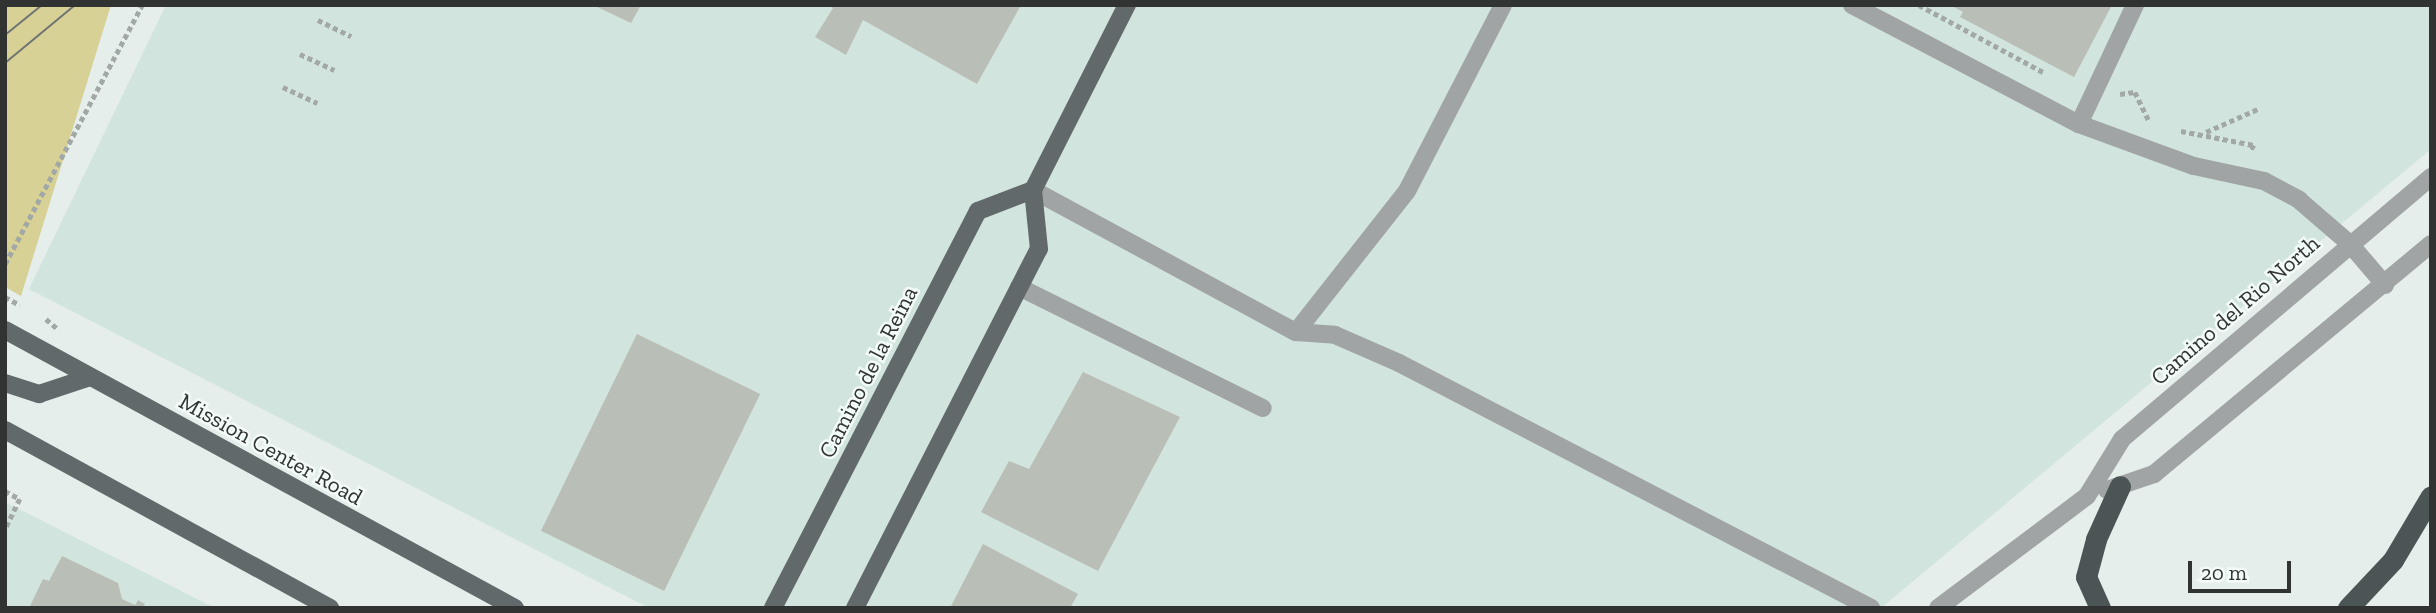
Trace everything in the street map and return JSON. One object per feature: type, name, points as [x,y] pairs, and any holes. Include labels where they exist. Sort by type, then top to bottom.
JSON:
[{"type":"highway","points":[[2101,608],[2086,577],[2096,539],[2120,486]]},
{"type":"highway","points":[[2348,608],[2393,560],[2431,496]]},
{"type":"main road","points":[[855,608],[1039,249],[1033,190],[1127,5]]},
{"type":"main road","name":"Camino de la Reina","points":[[773,608],[978,211],[1033,190]]},
{"type":"main road","name":"Mission Center Road","points":[[5,330],[515,608]]},
{"type":"main road","points":[[5,383],[39,394],[90,377]]},
{"type":"main road","points":[[5,430],[330,608]]},
{"type":"street","points":[[1296,332],[1407,191],[1503,5]]},
{"type":"street","points":[[1852,5],[2079,124],[2194,166],[2264,181],[2299,200],[2350,244],[2385,285]]},
{"type":"street","points":[[2079,124],[2135,5]]},
{"type":"street","name":"Camino del Rio North","points":[[1938,608],[2087,495],[2122,439],[2431,177]]},
{"type":"street","points":[[1033,190],[1296,332],[1335,335],[1410,369],[1871,608]]},
{"type":"street","name":"Camino del Rio North","points":[[2087,495],[2154,474],[2385,285],[2431,244]]},
{"type":"street","points":[[1019,287],[1263,408]]},
{"type":"path","points":[[5,264],[142,5]]},
{"type":"path","points":[[318,20],[351,36]]},
{"type":"path","points":[[300,54],[334,70]]},
{"type":"path","points":[[283,87],[317,103]]},
{"type":"path","points":[[2205,133],[2260,108]]},
{"type":"path","points":[[5,491],[20,499],[5,530]]},
{"type":"shaded area","points":[[5,5],[111,5],[21,296],[5,287]]},
{"type":"shaded area","points":[[166,5],[2431,5],[2431,149],[1881,608],[649,608],[29,289]]},
{"type":"shaded area","points":[[5,502],[215,608],[5,608]]},
{"type":"building","points":[[593,5],[641,5],[631,23]]},
{"type":"building","points":[[828,5],[1021,5],[977,84],[863,20],[846,55],[815,37],[833,8]]},
{"type":"building","points":[[1950,5],[2112,5],[2074,77],[1960,17],[1963,12]]},
{"type":"building","points":[[637,334],[760,394],[664,591],[541,531]]},
{"type":"building","points":[[1083,372],[1180,417],[1098,571],[981,512],[1009,461],[1029,469]]},
{"type":"building","points":[[983,544],[1078,594],[1070,608],[950,608]]},
{"type":"building","points":[[62,556],[118,583],[122,599],[135,605],[138,600],[145,604],[143,608],[29,608],[43,579],[49,581]]},
{"type":"tram line","points":[[5,35],[42,5]]},
{"type":"tram line","points":[[5,63],[75,5]]}]
